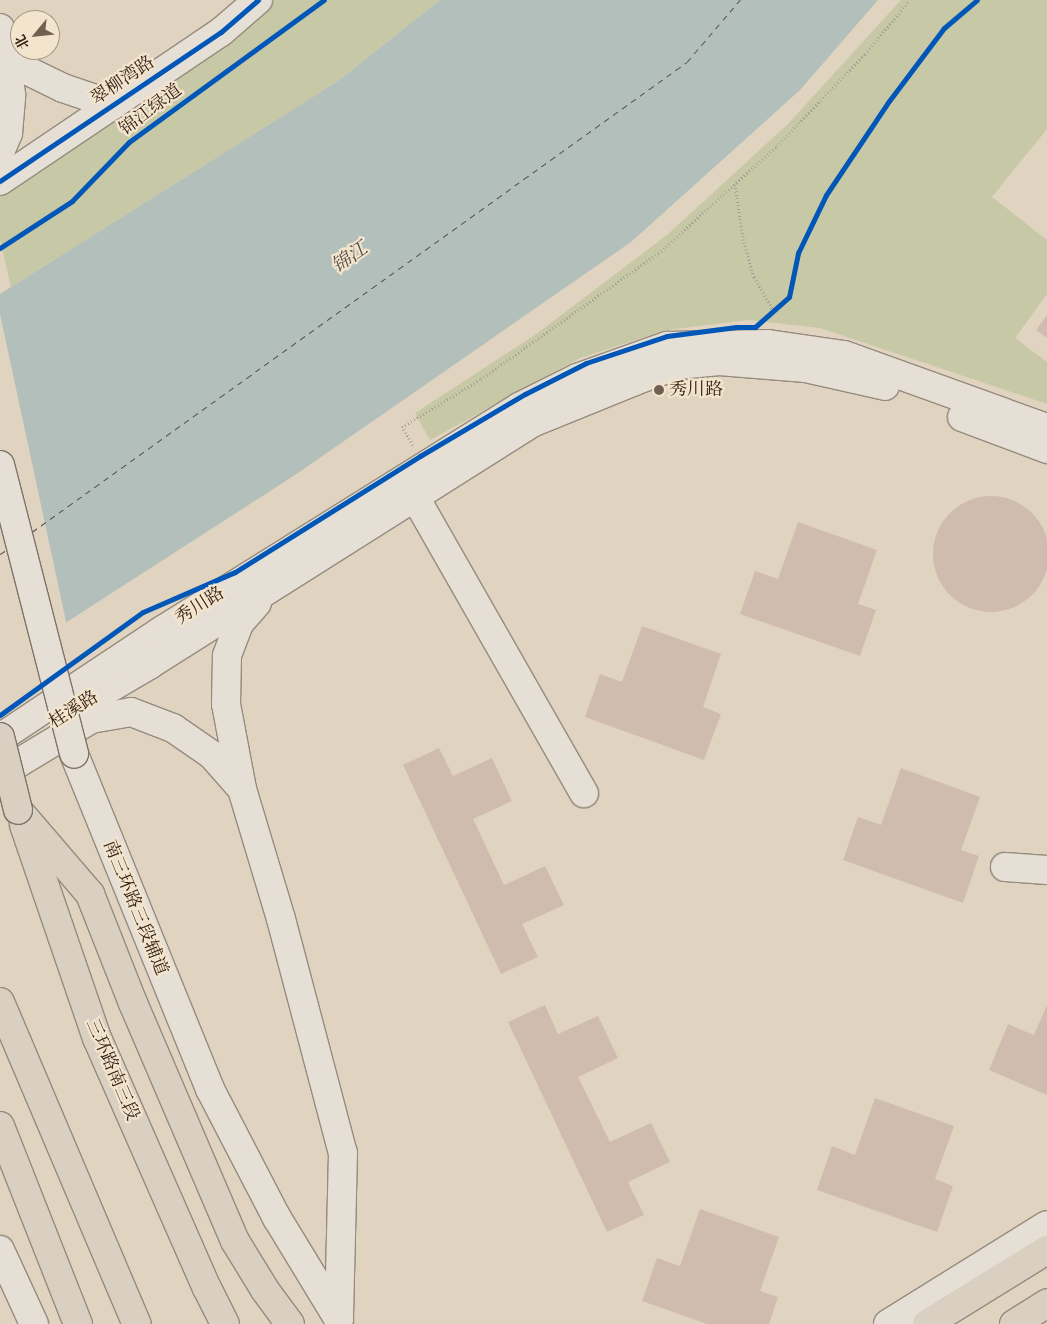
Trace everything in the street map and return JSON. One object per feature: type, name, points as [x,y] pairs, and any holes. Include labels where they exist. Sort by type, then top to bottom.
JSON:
[{"type":"highway","name":"三环路南三段","points":[[0,738],[18,810],[97,1038],[206,1288],[225,1324]]},
{"type":"highway","points":[[18,810],[90,894],[133,1003],[235,1241],[265,1290],[290,1324]]},
{"type":"highway","points":[[0,1002],[137,1324]]},
{"type":"highway","points":[[0,1126],[75,1316]]},
{"type":"highway","points":[[927,1324],[1047,1250]]},
{"type":"highway","points":[[206,1288],[240,1324]]},
{"type":"highway","points":[[1014,1324],[1047,1303]]},
{"type":"street","name":"翠柳湾路","points":[[0,181],[221,32],[258,0]]},
{"type":"street","points":[[3,40],[24,69],[63,88],[113,105]]},
{"type":"street","points":[[0,152],[8,133],[11,95],[3,40]]},
{"type":"street","name":"秀川路","points":[[73,688],[160,631],[519,407],[577,378],[667,346],[768,344],[844,355],[1047,428]]},
{"type":"street","name":"秀川路","points":[[149,665],[534,422],[678,365],[719,361],[806,368],[882,384],[1047,449]]},
{"type":"street","name":"南三环路三段辅道","points":[[0,465],[74,754],[210,1089],[277,1218],[339,1322]]},
{"type":"street","points":[[414,497],[584,793]]},
{"type":"street","points":[[272,586],[239,624],[227,656],[226,704],[242,789],[281,918],[343,1153],[339,1322]]},
{"type":"street","name":"桂溪路","points":[[0,757],[85,702],[149,665]]},
{"type":"street","name":"桂溪路","points":[[0,738],[73,688]]},
{"type":"street","points":[[0,774],[91,718],[131,712],[173,728],[212,755],[242,789]]},
{"type":"street","points":[[1005,866],[1047,870]]},
{"type":"street","points":[[888,1324],[1047,1224]]},
{"type":"street","points":[[0,1250],[34,1324]]},
{"type":"path","points":[[427,466],[402,427],[481,379],[661,251],[776,146],[866,54],[910,0]]},
{"type":"path","points":[[735,184],[743,239],[754,277],[774,311]]},
{"type":"path","points":[[768,317],[779,306]]},
{"type":"green space","points":[[275,0],[440,0],[338,81],[11,287],[0,239],[0,196],[166,82],[256,17]]},
{"type":"green space","points":[[901,0],[1047,0],[1047,129],[992,197],[1047,240],[1047,294],[1015,338],[1047,362],[1047,404],[820,328],[749,320],[667,330],[580,358],[430,440],[415,413],[535,335],[667,235],[788,124]]},
{"type":"water","name":"锦江","points":[[440,0],[878,0],[800,90],[631,242],[295,475],[0,665],[0,294],[338,81]]},
{"type":"pier","points":[[0,314],[67,626],[0,668]]},
{"type":"building","points":[[1047,315],[1047,338],[1036,330]]},
{"type":"building","points":[[991,496],[1013,500],[1023,505],[1032,513],[1040,522],[1045,532],[1049,554],[1045,576],[1040,586],[1032,595],[1023,603],[1013,608],[991,612],[969,608],[959,603],[950,595],[942,586],[937,576],[933,554],[937,532],[942,522],[950,513],[959,505],[969,500]]},
{"type":"building","points":[[798,522],[877,550],[858,604],[876,610],[860,656],[740,614],[755,571],[778,579]]},
{"type":"building","points":[[642,626],[721,654],[703,707],[721,714],[704,760],[585,717],[600,674],[622,682]]},
{"type":"building","points":[[439,748],[453,776],[492,758],[512,801],[473,819],[504,885],[545,866],[564,905],[522,924],[538,957],[501,974],[403,765]]},
{"type":"building","points":[[901,768],[980,797],[961,850],[979,856],[963,903],[843,860],[858,817],[881,825]]},
{"type":"building","points":[[545,1005],[558,1034],[598,1016],[618,1058],[578,1077],[610,1142],[651,1123],[670,1162],[628,1182],[644,1215],[607,1232],[508,1022]]},
{"type":"building","points":[[1047,1005],[1047,1095],[989,1070],[1008,1024],[1034,1035]]},
{"type":"building","points":[[875,1098],[954,1126],[935,1179],[953,1186],[937,1232],[817,1190],[832,1146],[855,1155]]},
{"type":"building","points":[[700,1209],[779,1237],[760,1291],[778,1297],[769,1324],[707,1324],[642,1301],[657,1258],[680,1266]]},
{"type":"ferry route","points":[[32,532],[687,62],[740,0]]},
{"type":"ferry route","points":[[0,554],[8,549]]},
{"type":"cycle path","points":[[0,181],[221,32],[258,0]]},
{"type":"cycle path","name":"锦江绿道","points":[[0,248],[72,201],[129,142],[324,0]]},
{"type":"cycle path","points":[[0,715],[143,612],[235,572],[420,456],[525,394],[586,363],[667,336],[736,327],[755,327],[789,297],[798,253],[826,195],[889,101],[944,28],[977,0]]},
{"type":"place","name":"秀川路","points":[[659,390]]}]
